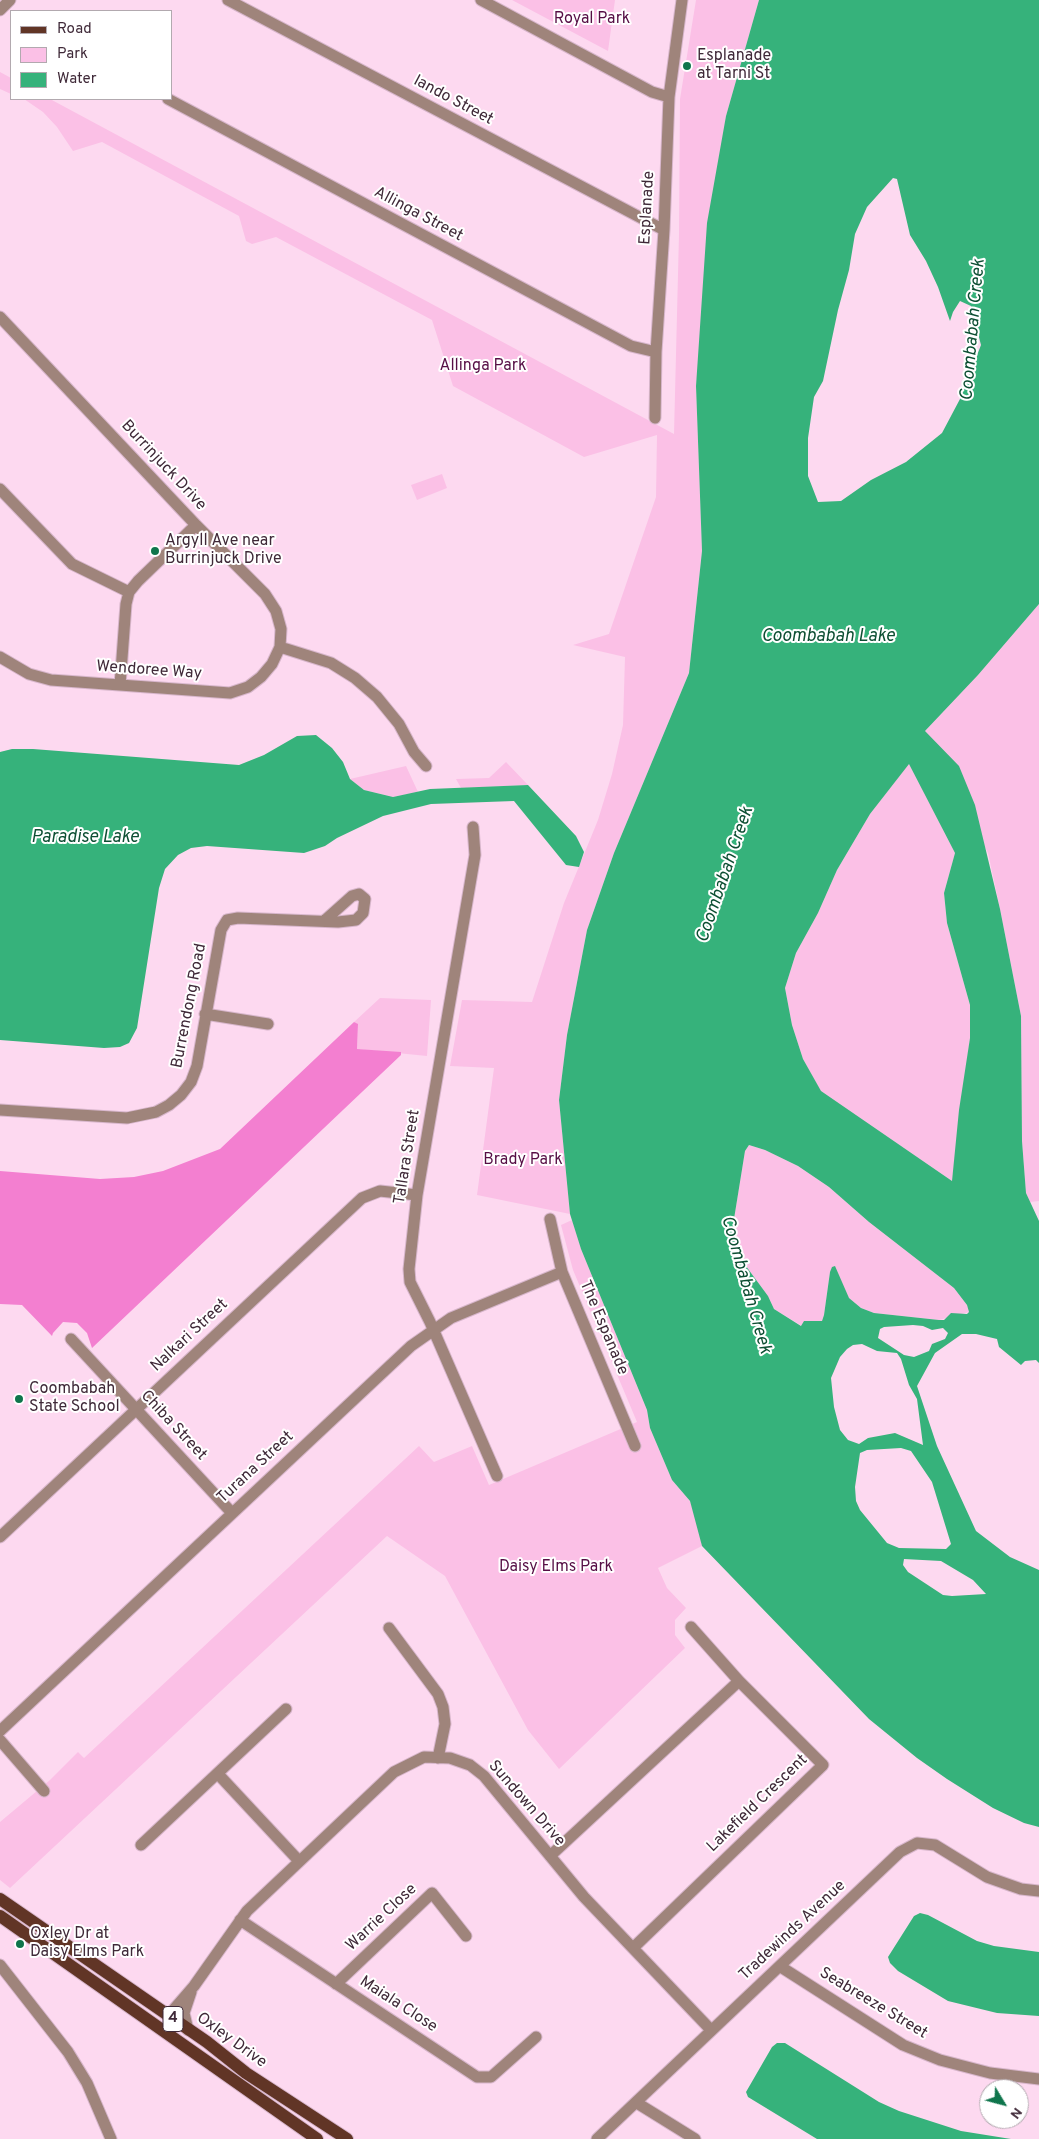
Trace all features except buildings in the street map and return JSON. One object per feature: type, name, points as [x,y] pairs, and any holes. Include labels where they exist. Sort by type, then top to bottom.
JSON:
[{"type":"main road","name":"Oxley Drive","points":[[0,1899],[188,2030],[246,2073],[346,2139]]},
{"type":"main road","name":"Oxley Drive","points":[[0,1916],[317,2139]]},
{"type":"main road","points":[[168,2016],[168,2026],[200,2057]]},
{"type":"street","name":"Iando Street","points":[[228,0],[664,230]]},
{"type":"street","points":[[481,0],[652,92],[669,97]]},
{"type":"street","name":"Esplanade","points":[[655,418],[656,352],[664,230],[669,97],[682,0]]},
{"type":"street","name":"Allinga Street","points":[[170,100],[631,346],[656,352]]},
{"type":"street","name":"Burrinjuck Drive","points":[[0,318],[196,525],[265,594],[276,611],[280,629],[280,646]]},
{"type":"street","points":[[0,489],[72,564],[129,592]]},
{"type":"street","points":[[120,685],[126,604],[129,592],[196,525]]},
{"type":"street","points":[[280,646],[331,663],[355,678],[377,697],[399,724],[414,752],[426,766]]},
{"type":"street","name":"Wendoree Way","points":[[0,657],[17,668],[40,678],[73,683],[230,693],[248,687],[261,677],[272,664],[280,646]]},
{"type":"street","name":"Tallara Street","points":[[473,827],[475,855],[417,1195],[409,1269],[410,1282],[497,1476]]},
{"type":"street","name":"Burrendong Road","points":[[0,1110],[127,1118],[156,1112],[169,1106],[191,1082],[197,1066],[221,930],[228,920],[238,918],[324,921]]},
{"type":"street","points":[[205,1014],[268,1024]]},
{"type":"street","name":"Nalkari Street","points":[[0,1537],[362,1198],[380,1191],[417,1195]]},
{"type":"street","name":"The Espanade","points":[[550,1219],[562,1272],[635,1446]]},
{"type":"street","name":"Turana Street","points":[[0,1730],[411,1346],[432,1329],[451,1318],[562,1272]]},
{"type":"street","name":"Chiba Street","points":[[71,1339],[232,1513]]},
{"type":"street","name":"Lakefield Crescent","points":[[633,1948],[823,1765],[739,1681],[692,1627]]},
{"type":"street","points":[[389,1628],[438,1694],[443,1707],[445,1724],[438,1758]]},
{"type":"street","points":[[550,1856],[739,1681]]},
{"type":"street","points":[[141,1845],[286,1710]]},
{"type":"street","points":[[0,1740],[44,1791]]},
{"type":"street","name":"Sundown Drive","points":[[168,2016],[194,1986],[246,1911],[394,1772],[424,1757],[450,1758],[470,1765],[484,1776],[584,1897],[711,2030]]},
{"type":"street","points":[[218,1774],[299,1861]]},
{"type":"street","name":"Tradewinds Avenue","points":[[597,2139],[711,2030],[781,1967],[900,1852],[917,1843],[935,1845],[987,1877],[1021,1889],[1039,1891]]},
{"type":"street","name":"Warrie Close","points":[[336,1984],[432,1893],[466,1936]]},
{"type":"street","name":"Maiala Close","points":[[240,1920],[477,2077],[491,2077],[536,2037]]},
{"type":"street","points":[[0,1965],[68,2052],[87,2083],[111,2139]]},
{"type":"street","name":"Seabreeze Street","points":[[781,1967],[903,2045],[940,2060],[990,2073],[1039,2079]]},
{"type":"street","name":"Sundown Drive","points":[[188,2030],[184,2012],[194,1986]]},
{"type":"street","points":[[637,2102],[695,2139]]},
{"type":"green space","name":"Royal Park","points":[[512,0],[615,0],[608,51]]},
{"type":"green space","points":[[696,0],[759,0],[726,116],[696,386],[702,551],[689,673],[614,853],[587,930],[567,1035],[559,1100],[570,1214],[477,1195],[494,1068],[450,1066],[462,1000],[532,1002],[564,903],[598,820],[612,774],[623,725],[625,657],[573,645],[609,634],[656,497],[657,435],[584,457],[453,386],[432,320],[276,237],[252,244],[246,241],[239,216],[102,142],[73,151],[57,127],[43,112],[25,100],[52,100],[674,434],[680,99]]},
{"type":"green space","points":[[0,72],[10,77],[10,94],[0,89]]},
{"type":"green space","points":[[442,474],[447,488],[417,500],[411,485]]},
{"type":"green space","points":[[1039,604],[1039,1201],[1030,1202],[1026,1193],[1022,1141],[1021,1016],[988,853],[925,731],[978,675]]},
{"type":"green space","points":[[506,762],[528,785],[461,788],[456,779],[489,778]]},
{"type":"green space","points":[[909,763],[955,853],[944,893],[947,923],[970,1005],[970,1038],[952,1181],[821,1092],[803,1059],[792,1025],[785,988],[796,953],[818,913],[837,870],[870,814]]},
{"type":"green space","points":[[406,766],[418,792],[393,797],[364,790],[350,779]]},
{"type":"green space","points":[[380,998],[431,1000],[427,1056],[357,1049],[358,1025],[354,1022]]},
{"type":"green space","points":[[749,1145],[765,1150],[798,1166],[829,1187],[869,1222],[954,1288],[967,1305],[969,1312],[939,1320],[874,1313],[861,1308],[849,1298],[830,1272],[822,1321],[804,1321],[802,1326],[774,1309],[768,1296],[740,1258],[737,1251],[734,1219],[745,1151]]},
{"type":"green space","name":"Daisy Elms Park","points":[[572,1220],[581,1249],[647,1410],[650,1428],[672,1480],[690,1501],[697,1521],[702,1546],[658,1568],[667,1588],[686,1608],[675,1620],[675,1635],[685,1648],[559,1769],[528,1730],[445,1576],[387,1536],[10,1888],[0,1880],[0,1822],[50,1780],[78,1752],[84,1758],[419,1446],[434,1462],[472,1446],[489,1485],[637,1422],[573,1270],[561,1225]]},
{"type":"shaded area","points":[[354,1022],[358,1024],[357,1049],[401,1052],[401,1055],[92,1348],[87,1333],[77,1323],[63,1322],[52,1336],[22,1305],[0,1304],[0,1171],[100,1179],[134,1177],[163,1171],[220,1149]]},
{"type":"water","name":"Coombabah Lake","points":[[759,0],[1039,0],[1039,604],[978,675],[925,731],[959,766],[975,805],[1000,909],[1021,1016],[1022,1141],[1026,1193],[1039,1221],[1039,1363],[1036,1360],[1025,1361],[1021,1365],[999,1347],[997,1339],[976,1334],[962,1334],[935,1353],[917,1386],[937,1446],[976,1531],[1010,1557],[1039,1570],[1039,1827],[1024,1823],[993,1808],[947,1779],[917,1758],[869,1719],[702,1546],[690,1501],[672,1480],[650,1428],[647,1410],[581,1249],[570,1214],[559,1100],[567,1035],[587,930],[614,853],[689,673],[702,551],[696,386],[707,223],[726,116]],"holes":[[[893,178],[897,179],[910,235],[926,261],[950,321],[960,301],[971,306],[981,345],[960,399],[942,433],[906,462],[871,480],[841,501],[818,502],[808,476],[808,438],[814,397],[823,381],[838,310],[849,270],[855,234],[867,207]],[[909,764],[955,853],[944,893],[947,923],[970,1005],[970,1038],[959,1110],[952,1181],[821,1091],[803,1059],[792,1025],[785,988],[796,953],[818,913],[837,870],[870,814]],[[749,1145],[765,1150],[798,1166],[829,1187],[869,1222],[954,1288],[967,1305],[969,1312],[967,1314],[951,1313],[944,1320],[874,1313],[861,1308],[849,1298],[835,1266],[832,1267],[830,1272],[822,1321],[804,1321],[801,1326],[774,1309],[768,1296],[740,1258],[737,1251],[734,1219],[745,1151]],[[913,1325],[923,1326],[932,1330],[943,1328],[948,1333],[945,1339],[932,1344],[929,1351],[914,1357],[904,1355],[878,1338],[880,1329],[884,1327]],[[862,1344],[877,1351],[897,1353],[901,1359],[909,1385],[917,1399],[923,1445],[895,1433],[868,1438],[859,1444],[848,1440],[840,1430],[834,1407],[831,1378],[840,1357],[853,1345]],[[901,1448],[911,1451],[932,1482],[951,1544],[946,1549],[899,1548],[887,1543],[860,1510],[856,1501],[855,1487],[860,1453],[867,1450]],[[904,1559],[941,1561],[973,1580],[986,1594],[943,1595],[908,1572],[903,1565]]]},
{"type":"water","name":"Paradise Lake","points":[[316,735],[332,748],[343,762],[350,779],[364,790],[393,797],[430,789],[528,785],[576,836],[584,852],[579,867],[566,865],[514,801],[431,804],[383,816],[337,838],[325,846],[304,853],[207,846],[191,848],[178,855],[165,869],[159,888],[137,1028],[129,1043],[120,1047],[104,1048],[0,1040],[0,752],[12,749],[33,749],[239,765],[264,755],[297,736]]},
{"type":"water","points":[[920,1913],[928,1915],[977,1941],[994,1946],[1039,1952],[1039,2016],[997,2013],[948,2001],[898,1971],[890,1963],[888,1957],[914,1916]]},
{"type":"water","points":[[777,2043],[785,2043],[879,2102],[899,2111],[961,2131],[1011,2139],[817,2139],[748,2097],[746,2092],[772,2047]]},
{"type":"place","name":"Esplanade at Tarni St","points":[[687,66]]},
{"type":"place","name":"Argyll Ave near Burrinjuck Drive","points":[[155,551]]},
{"type":"place","name":"Coombabah State School","points":[[19,1399]]},
{"type":"place","name":"Oxley Dr at Daisy Elms Park","points":[[20,1944]]},
{"type":"water label","name":"Coombabah Creek","points":[[974,330]]},
{"type":"water label","name":"Coombabah Creek","points":[[726,875]]},
{"type":"water label","name":"Coombabah Creek","points":[[745,1285]]},
{"type":"park label","name":"Allinga Park","points":[[483,367]]},
{"type":"park label","name":"Brady Park","points":[[523,1161]]}]
